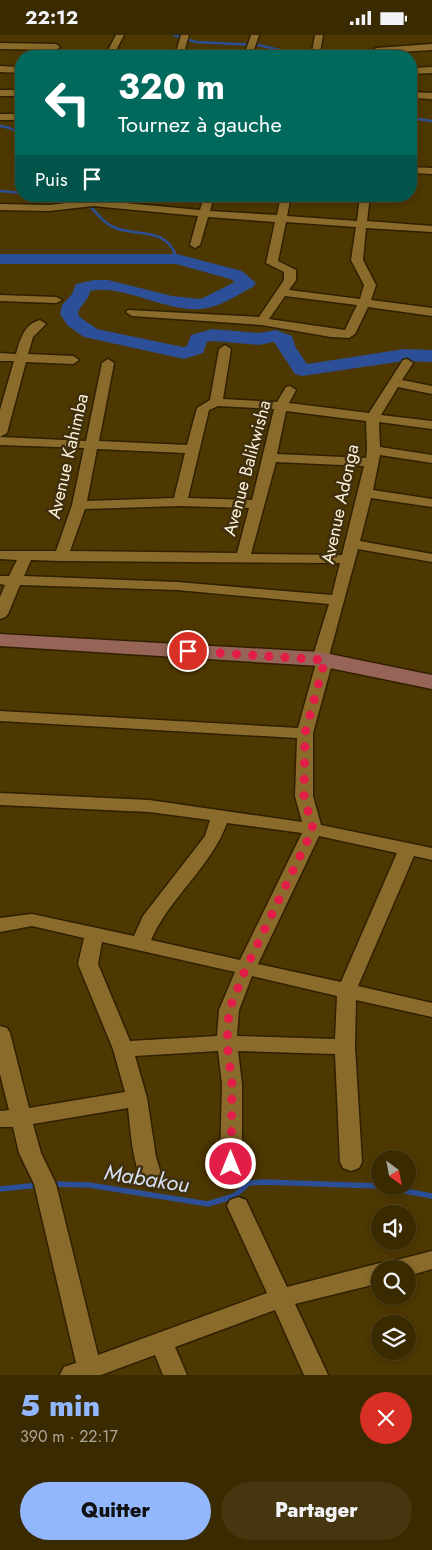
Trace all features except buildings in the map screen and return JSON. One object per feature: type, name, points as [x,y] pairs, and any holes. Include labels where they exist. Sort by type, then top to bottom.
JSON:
[{"type":"street","points":[[56,50],[60,35]]},
{"type":"street","points":[[112,50],[120,35]]},
{"type":"street","points":[[180,50],[185,35]]},
{"type":"street","points":[[250,50],[255,35]]},
{"type":"street","points":[[316,50],[319,35]]},
{"type":"street","points":[[384,50],[425,45],[432,55]]},
{"type":"street","points":[[0,46],[56,47]]},
{"type":"street","points":[[0,69],[15,70]]},
{"type":"street","points":[[417,71],[432,70]]},
{"type":"street","points":[[0,93],[15,93]]},
{"type":"street","points":[[417,95],[432,96]]},
{"type":"street","points":[[0,117],[15,117]]},
{"type":"street","points":[[417,170],[432,171]]},
{"type":"street","points":[[0,207],[49,208],[114,202]]},
{"type":"street","points":[[118,218],[126,202]]},
{"type":"street","points":[[133,202],[206,214],[432,229]]},
{"type":"street","points":[[195,245],[209,202]]},
{"type":"street","points":[[262,321],[290,280],[290,270],[272,263],[285,202]]},
{"type":"street","points":[[132,312],[262,321],[331,333],[349,334],[364,303],[370,285],[357,260],[364,202]]},
{"type":"street","points":[[282,292],[432,312]]},
{"type":"street","points":[[0,299],[56,300]]},
{"type":"street","points":[[0,433],[27,335],[40,324]]},
{"type":"street","points":[[216,402],[225,349]]},
{"type":"street","points":[[0,357],[73,360]]},
{"type":"street","name":"Avenue Kahimba","points":[[61,557],[79,505],[108,363]]},
{"type":"street","points":[[372,419],[407,363]]},
{"type":"street","points":[[396,383],[432,390]]},
{"type":"street","name":"Avenue Balikwisha","points":[[243,557],[270,458],[281,406],[290,390]]},
{"type":"street","points":[[180,502],[203,407],[216,402],[281,406],[372,419],[432,425]]},
{"type":"street","name":"Avenue Adonga","points":[[313,829],[304,796],[305,733],[365,493],[372,456],[372,419]]},
{"type":"street","points":[[0,441],[192,449]]},
{"type":"street","points":[[270,458],[372,456],[432,459]]},
{"type":"street","points":[[365,493],[432,503]]},
{"type":"street","points":[[79,505],[180,502],[257,504]]},
{"type":"street","points":[[352,544],[432,558]]},
{"type":"street","points":[[0,555],[25,557],[349,559]]},
{"type":"street","points":[[0,614],[7,580],[25,557]]},
{"type":"street","points":[[7,580],[177,585],[338,600]]},
{"type":"street","points":[[0,640],[323,660],[432,682]]},
{"type":"street","points":[[0,716],[305,733]]},
{"type":"street","points":[[0,799],[149,806],[221,815],[313,829],[432,854]]},
{"type":"street","points":[[140,943],[150,921],[213,837],[221,815]]},
{"type":"street","points":[[231,1164],[232,1084],[227,1043],[229,1010],[246,968],[313,829]]},
{"type":"street","points":[[351,1162],[345,1047],[347,990],[408,848]]},
{"type":"street","points":[[0,925],[32,920],[432,1010]]},
{"type":"street","points":[[94,935],[88,964],[123,1049],[137,1098],[144,1157],[152,1180]]},
{"type":"street","points":[[0,1033],[30,1153],[45,1184],[80,1372],[281,1298],[371,1275]]},
{"type":"street","points":[[123,1049],[227,1043],[345,1047]]},
{"type":"street","points":[[0,1119],[21,1118],[137,1098]]},
{"type":"street","points":[[238,1206],[316,1375]]},
{"type":"street","points":[[416,1264],[432,1260]]},
{"type":"street","points":[[162,1342],[175,1375]]},
{"type":"waterway","points":[[174,35],[196,42],[258,45],[280,50]]},
{"type":"waterway","points":[[417,119],[432,121]]},
{"type":"waterway","points":[[0,126],[15,131]]},
{"type":"waterway","points":[[0,191],[15,192]]},
{"type":"waterway","points":[[87,204],[109,225],[122,230],[157,236],[170,245],[175,254]]},
{"type":"waterway","points":[[174,253],[177,259]]},
{"type":"waterway","points":[[0,259],[177,259],[236,275],[247,283],[219,298],[201,304],[171,301],[123,288],[94,285],[82,288],[81,295],[71,305],[69,314],[74,322],[91,333],[184,353],[196,349],[198,339],[212,335],[259,339],[276,336],[285,340],[287,348],[302,370],[404,355],[432,356]]},
{"type":"waterway","name":"Mabakou","points":[[52,1184],[89,1185],[208,1204],[234,1196],[249,1183],[264,1182],[378,1186],[432,1196]]},
{"type":"waterway","name":"Mabakou","points":[[0,1189],[39,1185]]},
{"type":"route","points":[[188,651],[325,660],[305,733],[304,796],[313,829],[246,968],[229,1010],[227,1043],[232,1084],[231,1164]]}]
